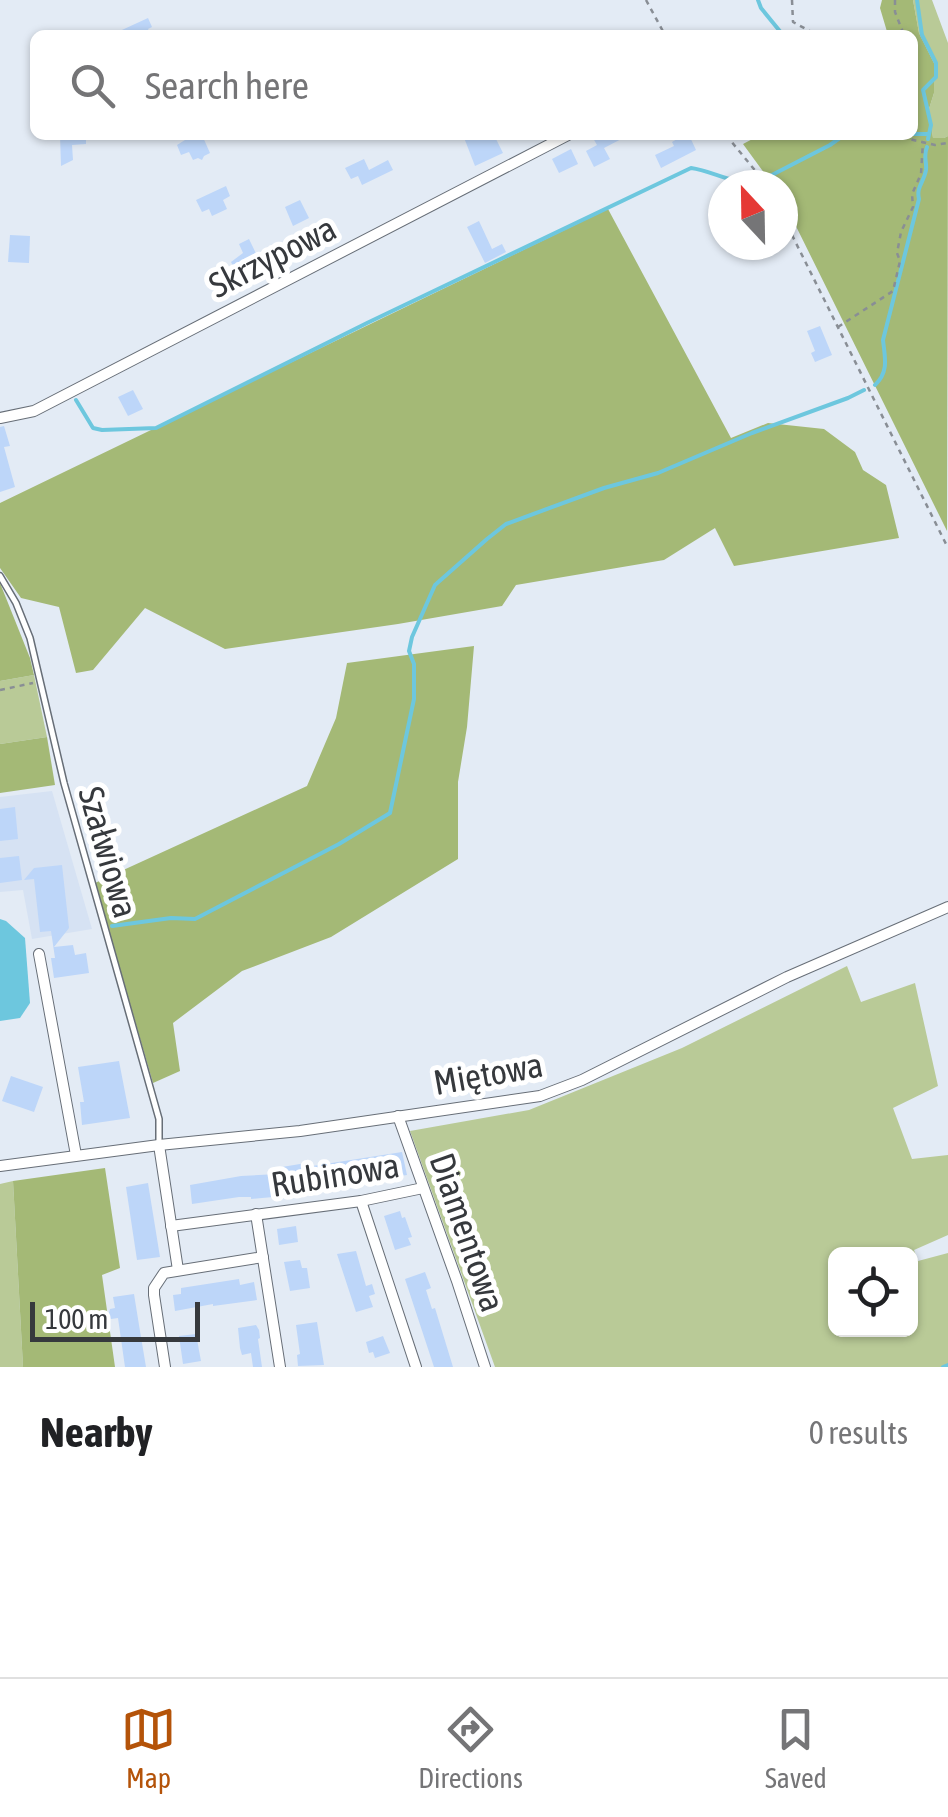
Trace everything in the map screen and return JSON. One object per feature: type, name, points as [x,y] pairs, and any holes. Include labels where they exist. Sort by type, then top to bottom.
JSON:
[{"type":"street","name":"Skrzypowa","points":[[0,418],[34,411],[558,140]]},
{"type":"street","name":"Miętowa","points":[[0,1166],[300,1131],[552,1092],[787,977],[948,907]]},
{"type":"street","points":[[38,954],[76,1155]]},
{"type":"street","name":"Diamentowa","points":[[398,1116],[485,1367]]},
{"type":"street","points":[[159,1145],[178,1270]]},
{"type":"street","name":"Rubinowa","points":[[172,1226],[361,1201],[423,1188]]},
{"type":"street","points":[[361,1201],[416,1367]]},
{"type":"street","name":"Rubinowa","points":[[256,1214],[280,1367]]},
{"type":"street","points":[[165,1367],[154,1288],[164,1272],[264,1257]]},
{"type":"lane","name":"Szałwiowa","points":[[0,576],[30,638],[64,782],[158,1119],[159,1145]]},
{"type":"path","points":[[646,0],[662,30]]},
{"type":"path","points":[[792,0],[793,22],[808,30]]},
{"type":"path","points":[[895,0],[902,30]]},
{"type":"path","points":[[730,140],[755,170]]},
{"type":"path","points":[[917,140],[935,145],[948,142]]},
{"type":"path","points":[[838,327],[893,291],[901,232],[913,207],[912,194],[921,174],[923,141]]},
{"type":"path","points":[[798,246],[948,548]]},
{"type":"path","points":[[0,690],[41,681]]},
{"type":"shaded area","points":[[52,791],[92,929],[32,939],[23,890],[0,892],[0,797]]},
{"type":"green space","points":[[882,0],[913,0],[919,33],[934,63],[934,93],[929,109],[933,138],[948,136],[947,531],[798,230],[798,170],[762,170],[743,144],[751,140],[918,140],[918,30],[887,30],[880,8]]},
{"type":"green space","points":[[913,0],[932,0],[948,43],[948,136],[944,138],[933,138],[929,109],[934,93],[934,63],[919,33]]},
{"type":"green space","points":[[608,209],[731,438],[768,423],[824,429],[855,452],[863,470],[886,485],[899,538],[734,566],[715,528],[664,560],[516,585],[502,606],[225,649],[145,608],[93,670],[76,673],[59,607],[21,598],[0,568],[0,503]]},
{"type":"green space","points":[[0,583],[30,658],[34,675],[0,681]]},
{"type":"green space","points":[[474,646],[458,782],[458,859],[331,937],[242,971],[173,1023],[180,1071],[153,1083],[95,883],[307,786],[336,718],[347,663]]},
{"type":"green space","points":[[34,675],[47,737],[0,744],[0,681]]},
{"type":"green space","points":[[47,737],[55,785],[0,793],[0,744]]},
{"type":"green space","points":[[847,966],[861,1002],[915,983],[938,1086],[893,1108],[912,1159],[948,1155],[948,1235],[918,1248],[828,1247],[828,1337],[918,1337],[918,1261],[948,1253],[948,1367],[495,1367],[410,1131],[529,1110],[682,1048]]},
{"type":"green space","points":[[105,1168],[120,1268],[102,1275],[115,1367],[23,1367],[13,1181]]},
{"type":"green space","points":[[13,1181],[23,1367],[0,1367],[0,1184]]},
{"type":"water","points":[[0,919],[25,938],[30,1003],[20,1018],[0,1021]]},
{"type":"building","points":[[148,18],[152,27],[148,30],[122,30]]},
{"type":"building","points":[[60,140],[86,140],[86,144],[72,145],[73,160],[61,166]]},
{"type":"building","points":[[185,140],[204,140],[210,153],[202,160],[193,160],[189,152],[181,155],[177,145]]},
{"type":"building","points":[[465,140],[496,140],[503,153],[475,166]]},
{"type":"building","points":[[594,140],[619,140],[604,148],[610,159],[594,167],[586,151],[597,145]]},
{"type":"building","points":[[691,140],[696,150],[661,168],[655,155],[674,146],[672,142]]},
{"type":"building","points":[[571,149],[578,164],[559,173],[552,159]]},
{"type":"building","points":[[364,159],[369,170],[388,160],[393,170],[362,185],[358,176],[351,179],[345,168]]},
{"type":"building","points":[[226,186],[230,196],[223,200],[227,209],[212,216],[209,209],[202,212],[196,200]]},
{"type":"building","points":[[300,200],[309,218],[293,226],[285,207]]},
{"type":"building","points":[[479,221],[492,249],[502,244],[506,252],[485,263],[467,227]]},
{"type":"building","points":[[10,235],[30,236],[29,263],[8,262]]},
{"type":"building","points":[[249,239],[264,270],[258,272],[257,278],[247,278],[243,269],[236,272],[231,262],[243,253],[239,244]]},
{"type":"building","points":[[820,326],[832,355],[815,362],[807,331]]},
{"type":"building","points":[[133,390],[143,409],[128,416],[118,397]]},
{"type":"building","points":[[4,426],[10,446],[4,447],[15,487],[0,492],[0,427]]},
{"type":"building","points":[[15,807],[18,839],[0,841],[0,809]]},
{"type":"building","points":[[19,856],[22,880],[0,883],[0,858]]},
{"type":"building","points":[[62,865],[69,928],[54,947],[73,945],[75,955],[86,953],[89,973],[54,978],[51,931],[40,932],[34,879],[24,880],[34,868]]},
{"type":"building","points":[[119,1061],[130,1118],[82,1125],[80,1102],[84,1102],[78,1067]]},
{"type":"building","points":[[11,1076],[43,1087],[34,1112],[2,1101]]},
{"type":"building","points":[[402,1152],[407,1175],[289,1191],[288,1185],[272,1188],[273,1197],[192,1204],[190,1185],[277,1174],[276,1168],[306,1163],[306,1167]]},
{"type":"building","points":[[148,1183],[160,1257],[137,1260],[126,1187]]},
{"type":"building","points":[[400,1211],[412,1237],[408,1238],[411,1245],[395,1250],[384,1216]]},
{"type":"building","points":[[296,1226],[298,1242],[279,1245],[277,1229]]},
{"type":"building","points":[[356,1251],[366,1286],[372,1284],[375,1294],[369,1296],[373,1307],[356,1312],[337,1254]]},
{"type":"building","points":[[300,1260],[302,1268],[307,1268],[310,1288],[290,1291],[284,1262]]},
{"type":"building","points":[[425,1272],[431,1288],[426,1290],[453,1367],[434,1367],[405,1279]]},
{"type":"building","points":[[239,1279],[240,1285],[254,1282],[257,1300],[175,1311],[173,1295],[181,1294],[181,1288]]},
{"type":"building","points":[[134,1294],[146,1367],[125,1367],[118,1318],[108,1316],[110,1309],[115,1308],[113,1297]]},
{"type":"building","points":[[317,1322],[324,1365],[298,1366],[296,1325]]},
{"type":"building","points":[[256,1325],[262,1367],[253,1367],[251,1353],[242,1355],[240,1348],[238,1328]]},
{"type":"building","points":[[196,1334],[201,1361],[183,1364],[179,1336]]},
{"type":"building","points":[[383,1336],[390,1353],[375,1358],[366,1342]]},
{"type":"waterway","points":[[758,0],[779,30]]},
{"type":"waterway","points":[[917,0],[922,35],[936,63],[936,77],[923,90],[931,125],[928,139]]},
{"type":"waterway","points":[[918,134],[928,134]]},
{"type":"waterway","points":[[782,170],[837,140]]},
{"type":"waterway","points":[[875,385],[884,370],[883,340],[926,170],[927,147]]},
{"type":"waterway","points":[[76,400],[93,428],[156,428],[691,168],[708,173]]},
{"type":"waterway","points":[[112,926],[171,918],[195,919],[390,813],[414,699],[414,664],[409,651],[412,637],[435,585],[506,524],[658,473],[864,390]]},
{"type":"waterway","points":[[943,1367],[948,1365]]}]
